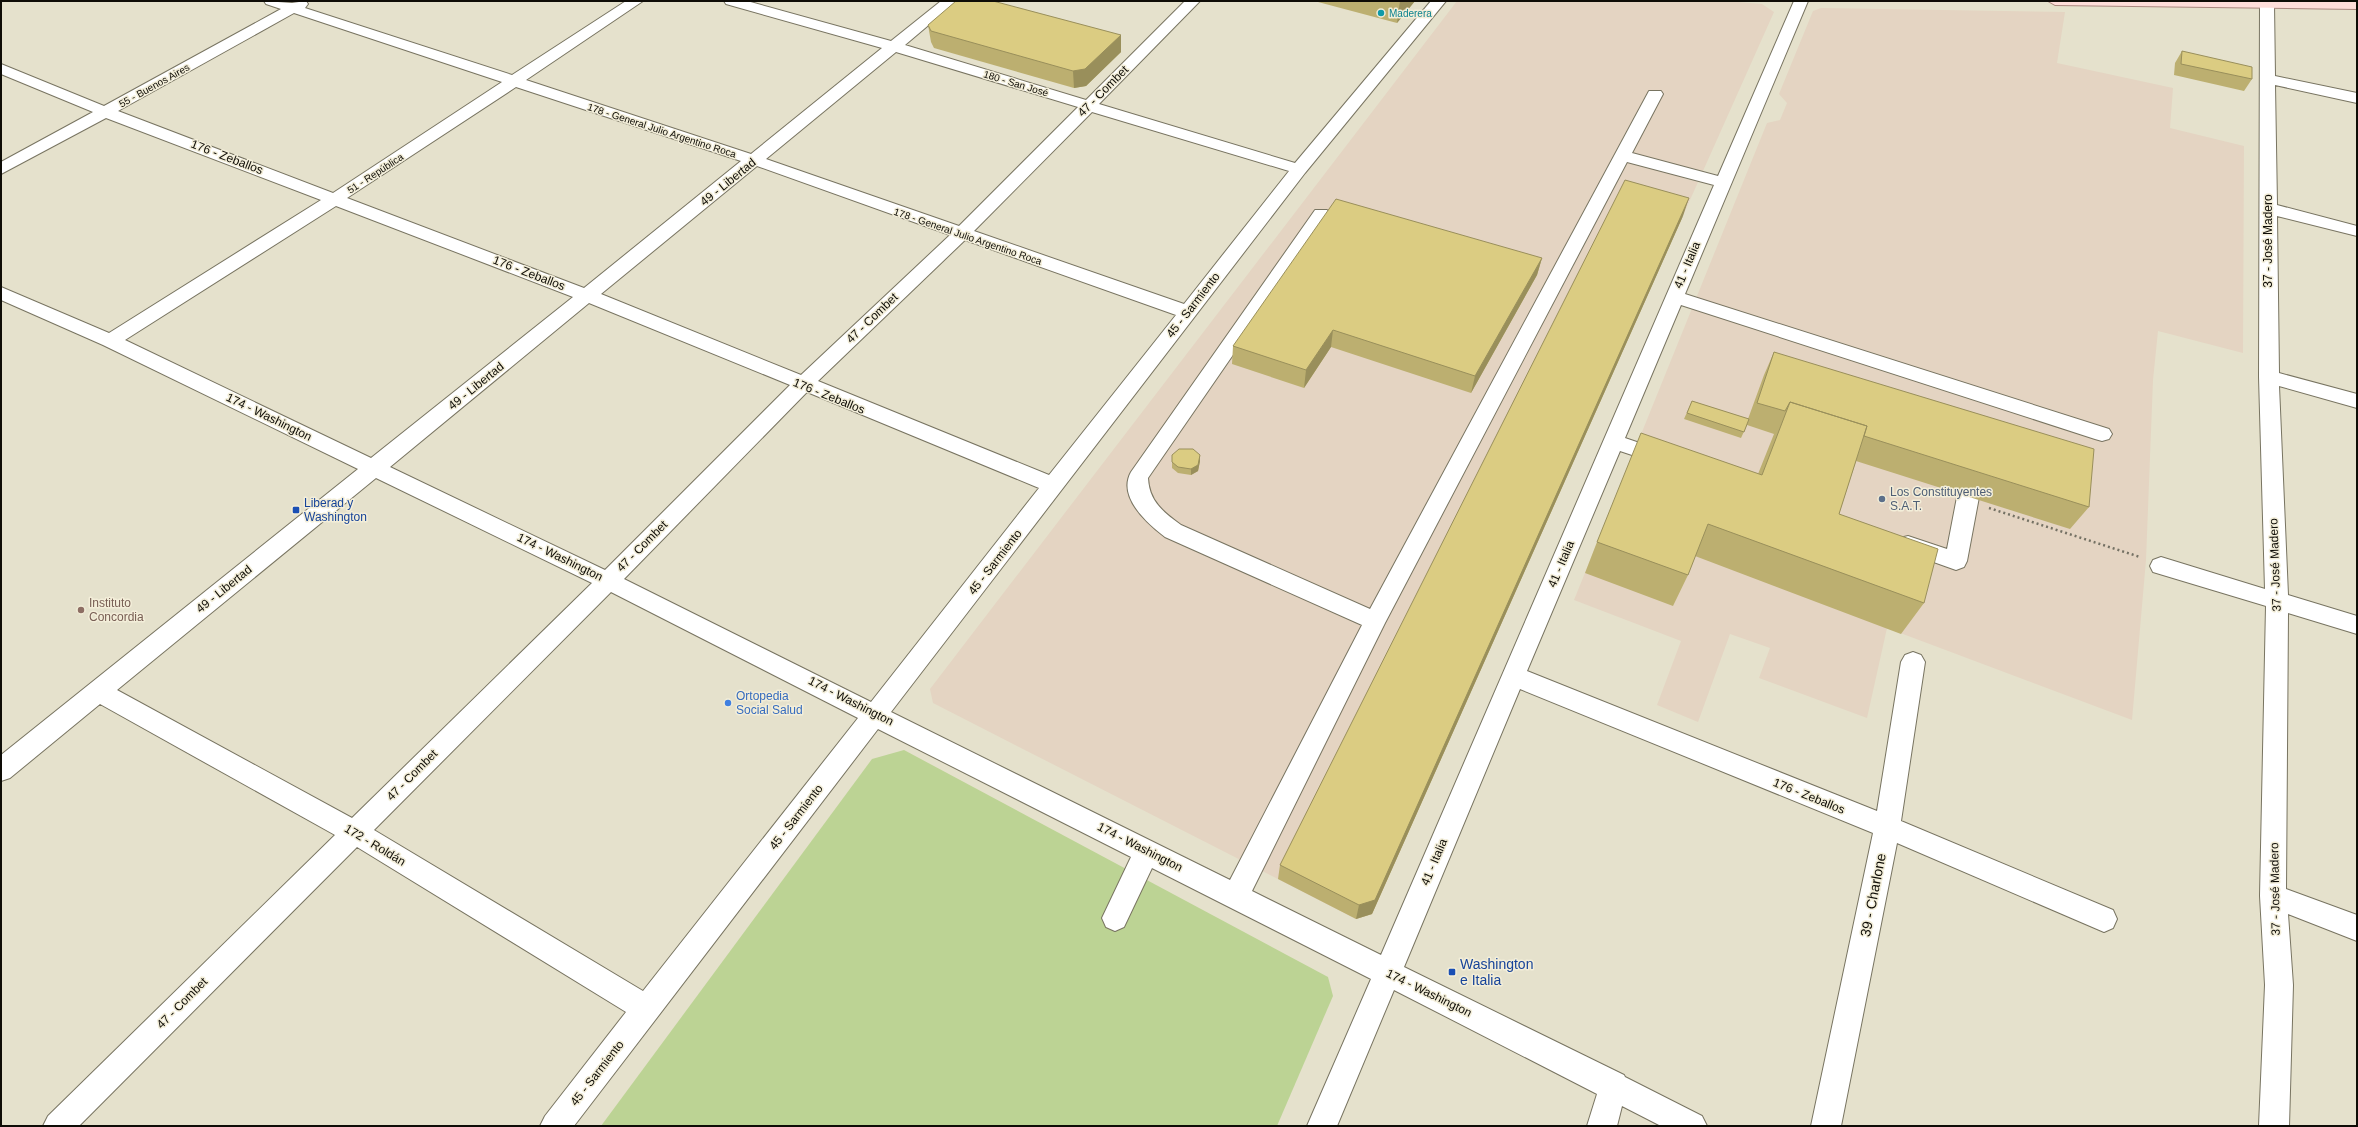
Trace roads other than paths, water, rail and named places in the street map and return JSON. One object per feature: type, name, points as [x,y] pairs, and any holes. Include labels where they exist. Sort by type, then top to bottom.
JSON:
[{"type":"main road","points":[[2055,1],[2357,5]]},
{"type":"street","name":"178 - General Julio Argentino Roca","points":[[270,1],[300,5],[515,82],[754,160],[961,234],[1187,312]]},
{"type":"street","name":"51 - República","points":[[110,341],[336,198],[515,82],[636,1]]},
{"type":"street","name":"180 - San José","points":[[731,1],[894,47],[1300,169]]},
{"type":"street","name":"49 - Libertad","points":[[1,770],[374,467],[588,296],[950,1]]},
{"type":"street","name":"47 - Combet","points":[[58,1126],[608,581],[802,385],[961,234],[1193,1]]},
{"type":"street","name":"45 - Sarmiento","points":[[556,1126],[877,714],[1187,312],[1300,169],[1439,1]]},
{"type":"street","name":"41 - Italia","points":[[1322,1126],[1800,1]]},
{"type":"street","name":"37 - José Madero","points":[[2267,4],[2269,377],[2277,600],[2273,896],[2279,985],[2274,1126]]},
{"type":"street","name":"55 - Buenos Aires","points":[[1,169],[300,5]]},
{"type":"street","name":"176 - Zeballos","points":[[1,70],[106,112],[336,198],[588,296],[802,385],[1054,485]]},
{"type":"street","points":[[2268,79],[2357,98]]},
{"type":"street","points":[[1236,895],[1375,621],[1655,94]]},
{"type":"street","points":[[1622,156],[1723,182]]},
{"type":"street","points":[[2267,208],[2357,231]]},
{"type":"street","points":[[1320,214],[1138,477],[1138,488],[1142,501],[1153,516],[1173,531],[1375,621]]},
{"type":"street","name":"174 - Washington","points":[[1,293],[110,341],[608,581],[877,714],[1614,1085],[1692,1126]]},
{"type":"street","points":[[1674,297],[2102,434]]},
{"type":"street","points":[[2269,377],[2357,402]]},
{"type":"street","points":[[1985,420],[1990,398]]},
{"type":"street","points":[[1613,441],[1679,464]]},
{"type":"street","points":[[1889,538],[1956,561],[1968,499]]},
{"type":"street","points":[[2161,566],[2357,624]]},
{"type":"street","name":"39 - Charlone","points":[[1826,1126],[1887,828],[1913,662]]},
{"type":"street","name":"176 - Zeballos","points":[[1514,676],[1887,828],[2104,919]]},
{"type":"street","name":"172 - Roldán","points":[[98,691],[354,832],[646,1009]]},
{"type":"street","points":[[1115,918],[1147,851]]},
{"type":"street","points":[[2273,896],[2357,928]]},
{"type":"street","points":[[1602,1126],[1614,1085]]},
{"type":"place","name":"Maderera","points":[[1381,13]]},
{"type":"place","name":"Los Constituyentes S.A.T.","points":[[1882,499]]},
{"type":"place","name":"Liberad y Washington","points":[[296,510]]},
{"type":"place","name":"Instituto Concordia","points":[[81,610]]},
{"type":"place","name":"Ortopedia Social Salud","points":[[728,703]]},
{"type":"place","name":"Washington e Italia","points":[[1452,972]]}]
